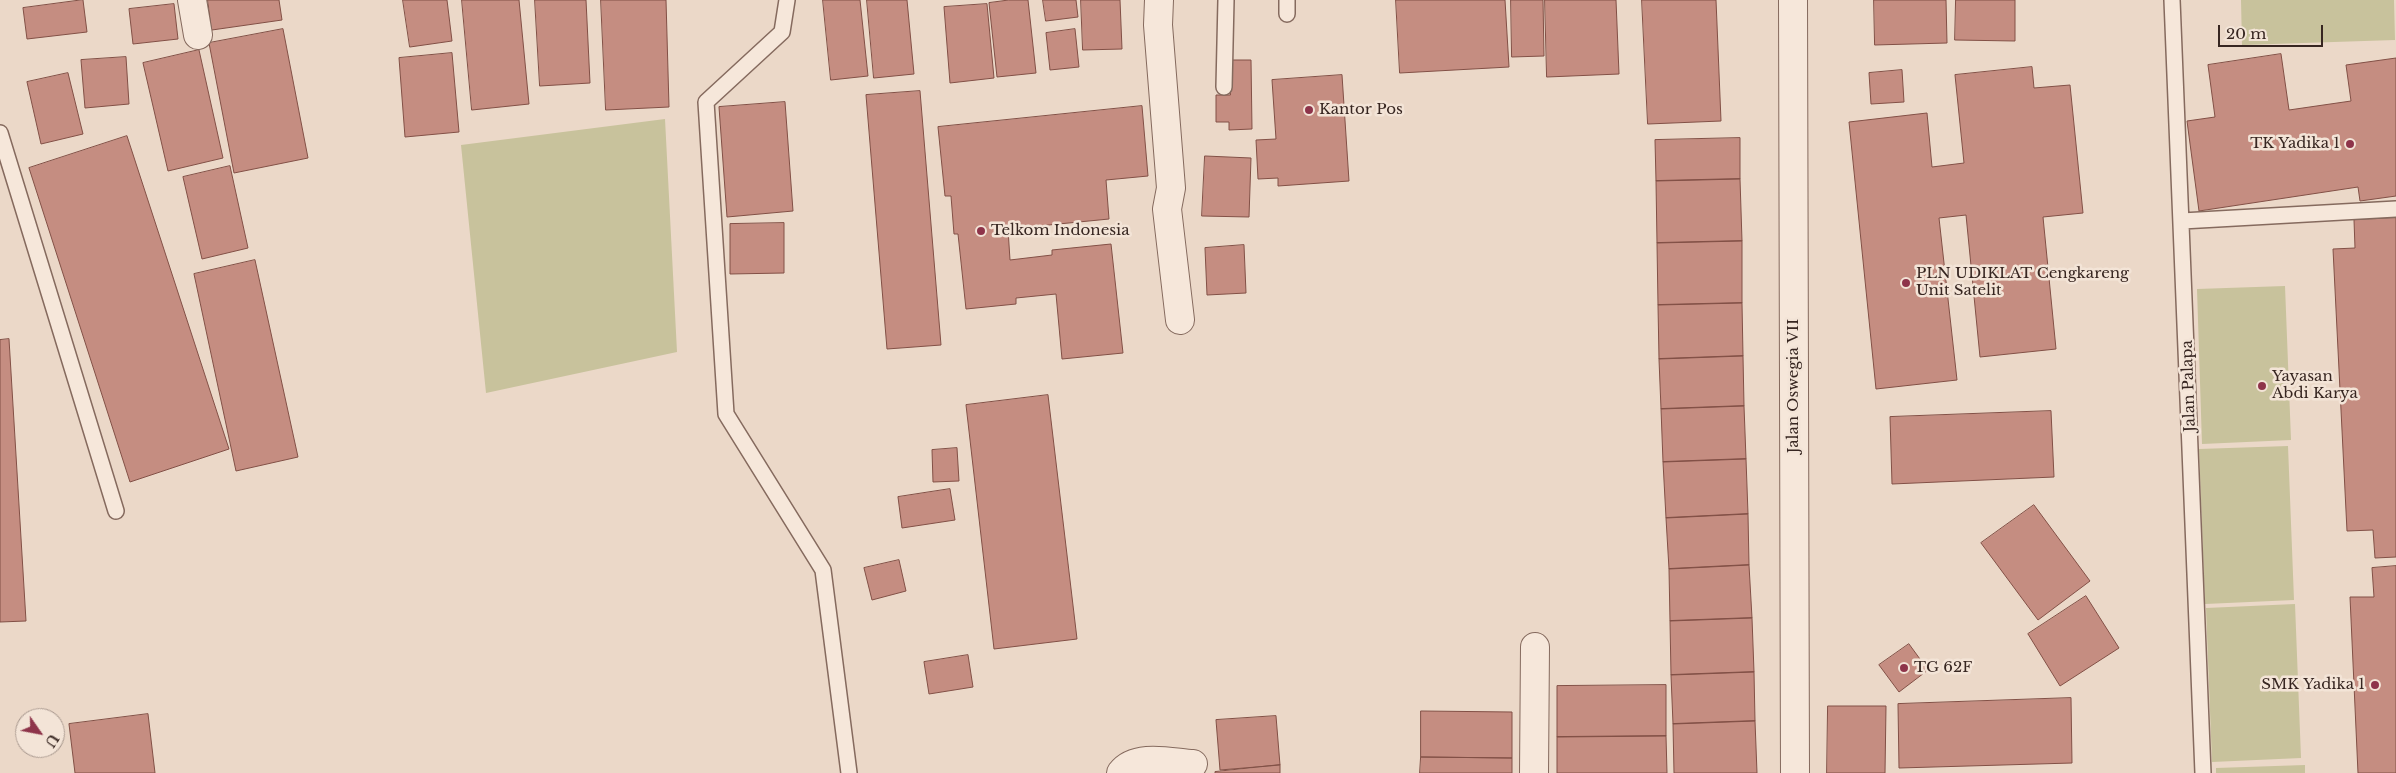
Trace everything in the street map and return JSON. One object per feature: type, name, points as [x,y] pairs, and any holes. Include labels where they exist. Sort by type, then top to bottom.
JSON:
[{"type":"street","points":[[192,0],[198,35]]},
{"type":"street","points":[[1159,0],[1158,25],[1171,188],[1167,209],[1180,320]]},
{"type":"street","name":"Jalan Oswegia VII","points":[[1794,0],[1795,773]]},
{"type":"street","points":[[1534,773],[1535,648]]},
{"type":"street","points":[[1121,773],[1124,769],[1145,761],[1193,764]]},
{"type":"lane","points":[[787,0],[782,32],[706,102],[726,414],[823,570],[849,773]]},
{"type":"lane","points":[[1224,87],[1226,0]]},
{"type":"lane","name":"Jalan Palapa","points":[[2172,0],[2203,773]]},
{"type":"lane","points":[[0,133],[116,511]]},
{"type":"lane","points":[[2182,221],[2396,209]]},
{"type":"shaded area","points":[[2241,0],[2394,0],[2395,40],[2242,45]]},
{"type":"shaded area","points":[[665,119],[677,352],[486,393],[461,145]]},
{"type":"shaded area","points":[[2285,286],[2291,440],[2202,444],[2197,289]]},
{"type":"shaded area","points":[[2288,446],[2294,600],[2205,604],[2199,449]]},
{"type":"shaded area","points":[[2295,604],[2301,758],[2212,762],[2206,608]]},
{"type":"shaded area","points":[[2305,765],[2305,773],[2216,773],[2216,768]]},
{"type":"building","points":[[83,0],[87,32],[27,39],[23,8]]},
{"type":"building","points":[[208,0],[279,0],[282,20],[212,30]]},
{"type":"building","points":[[403,0],[447,0],[452,41],[410,47]]},
{"type":"building","points":[[462,0],[519,0],[529,104],[472,110]]},
{"type":"building","points":[[535,0],[586,0],[590,83],[540,86]]},
{"type":"building","points":[[601,0],[666,0],[669,107],[606,110]]},
{"type":"building","points":[[823,0],[860,0],[868,76],[831,80]]},
{"type":"building","points":[[867,0],[907,0],[914,74],[874,78]]},
{"type":"building","points":[[1028,0],[1036,73],[997,77],[989,3]]},
{"type":"building","points":[[1043,0],[1076,0],[1078,17],[1046,21]]},
{"type":"building","points":[[1081,0],[1120,0],[1122,49],[1083,50]]},
{"type":"building","points":[[1396,0],[1505,0],[1509,67],[1400,73]]},
{"type":"building","points":[[1511,0],[1543,0],[1544,56],[1512,57]]},
{"type":"building","points":[[1545,0],[1616,0],[1619,74],[1547,77]]},
{"type":"building","points":[[1642,0],[1716,0],[1721,121],[1648,124]]},
{"type":"building","points":[[1874,0],[1946,0],[1947,43],[1875,45]]},
{"type":"building","points":[[1956,0],[2015,0],[2015,41],[1955,40]]},
{"type":"building","points":[[174,4],[178,39],[133,44],[129,9]]},
{"type":"building","points":[[987,4],[994,78],[950,83],[944,7]]},
{"type":"building","points":[[283,29],[308,158],[234,173],[209,43]]},
{"type":"building","points":[[1075,29],[1079,67],[1050,70],[1046,33]]},
{"type":"building","points":[[199,50],[223,158],[168,171],[143,63]]},
{"type":"building","points":[[452,53],[459,132],[405,137],[399,58]]},
{"type":"building","points":[[2281,54],[2289,110],[2351,101],[2346,65],[2396,58],[2396,196],[2360,201],[2358,187],[2199,211],[2187,121],[2215,117],[2208,65]]},
{"type":"building","points":[[126,57],[129,104],[85,108],[81,60]]},
{"type":"building","points":[[1230,60],[1251,60],[1252,129],[1229,130],[1229,122],[1216,122],[1216,95],[1230,95]]},
{"type":"building","name":"PLN UDIKLAT Cengkareng Unit Satelit","points":[[2032,67],[2034,88],[2070,85],[2083,213],[2043,217],[2056,349],[1980,357],[1966,215],[1939,218],[1957,380],[1876,389],[1849,122],[1927,113],[1932,167],[1964,163],[1955,75]]},
{"type":"building","points":[[1902,70],[1904,102],[1871,104],[1869,73]]},
{"type":"building","points":[[68,73],[83,134],[41,144],[27,82]]},
{"type":"building","name":"Kantor Pos","points":[[1342,75],[1349,181],[1278,186],[1278,178],[1258,179],[1256,140],[1276,139],[1272,80]]},
{"type":"building","points":[[920,91],[941,345],[887,349],[866,95]]},
{"type":"building","points":[[785,102],[793,211],[727,217],[719,107]]},
{"type":"building","name":"Telkom Indonesia","points":[[1142,106],[1148,176],[1106,180],[1109,219],[1008,229],[1010,260],[1052,255],[1052,250],[1111,244],[1123,353],[1062,359],[1056,294],[1016,298],[1016,304],[966,309],[958,234],[954,234],[951,196],[945,196],[938,127]]},
{"type":"building","points":[[127,136],[229,449],[130,482],[29,168]]},
{"type":"building","points":[[1740,138],[1740,179],[1656,181],[1655,140]]},
{"type":"building","points":[[1205,156],[1251,158],[1249,217],[1202,216]]},
{"type":"building","points":[[230,166],[248,248],[202,259],[183,177]]},
{"type":"building","points":[[1740,179],[1742,241],[1657,243],[1656,181]]},
{"type":"building","points":[[2396,218],[2396,557],[2375,558],[2373,530],[2347,531],[2333,249],[2355,248],[2354,220]]},
{"type":"building","points":[[784,223],[784,273],[730,274],[730,224]]},
{"type":"building","points":[[1742,241],[1742,303],[1658,305],[1657,243]]},
{"type":"building","points":[[1244,245],[1246,293],[1207,295],[1205,248]]},
{"type":"building","points":[[255,260],[298,457],[236,471],[194,274]]},
{"type":"building","points":[[1742,303],[1743,356],[1659,359],[1658,305]]},
{"type":"building","points":[[9,339],[26,621],[0,622],[0,340]]},
{"type":"building","points":[[1743,356],[1744,406],[1661,409],[1659,359]]},
{"type":"building","points":[[1048,395],[1077,639],[994,649],[966,405]]},
{"type":"building","points":[[1744,406],[1746,459],[1663,462],[1661,409]]},
{"type":"building","points":[[2051,411],[2054,477],[1892,484],[1890,417]]},
{"type":"building","points":[[957,448],[959,481],[933,482],[932,450]]},
{"type":"building","points":[[1746,459],[1748,514],[1666,518],[1663,462]]},
{"type":"building","points":[[950,489],[955,520],[902,528],[898,497]]},
{"type":"building","points":[[2034,505],[2090,581],[2038,620],[1981,543]]},
{"type":"building","points":[[1748,514],[1749,565],[1669,569],[1666,518]]},
{"type":"building","points":[[899,560],[906,591],[872,600],[864,568]]},
{"type":"building","points":[[1749,565],[1752,618],[1670,621],[1669,569]]},
{"type":"building","name":"SMK Yadika 1","points":[[2396,566],[2396,773],[2358,773],[2350,597],[2374,597],[2372,568]]},
{"type":"building","points":[[2086,596],[2119,648],[2060,686],[2028,634]]},
{"type":"building","points":[[1752,618],[1754,672],[1671,675],[1670,621]]},
{"type":"building","name":"TG 62F","points":[[1909,644],[1928,670],[1899,692],[1879,665]]},
{"type":"building","points":[[968,655],[973,687],[929,694],[924,662]]},
{"type":"building","points":[[1754,672],[1755,721],[1673,724],[1671,675]]},
{"type":"building","points":[[1666,685],[1666,736],[1557,737],[1557,686]]},
{"type":"building","points":[[2071,698],[2072,763],[1899,768],[1898,704]]},
{"type":"building","points":[[1828,706],[1886,706],[1885,773],[1827,773]]},
{"type":"building","points":[[1421,711],[1512,712],[1512,758],[1421,757]]},
{"type":"building","points":[[148,714],[155,773],[75,773],[69,724]]},
{"type":"building","points":[[1276,716],[1280,765],[1220,770],[1216,720]]},
{"type":"building","points":[[1755,721],[1757,773],[1674,773],[1673,724]]},
{"type":"building","points":[[1666,736],[1667,773],[1557,773],[1557,737]]},
{"type":"building","points":[[1421,757],[1512,758],[1512,773],[1420,773]]},
{"type":"building","points":[[1280,765],[1280,773],[1215,773],[1215,772]]},
{"type":"place","name":"Kantor Pos","points":[[1309,110]]},
{"type":"place","name":"TK Yadika 1","points":[[2350,144]]},
{"type":"place","name":"Telkom Indonesia","points":[[981,231]]},
{"type":"place","name":"PLN UDIKLAT Cengkareng Unit Satelit","points":[[1906,283]]},
{"type":"place","name":"Yayasan Abdi Karya","points":[[2262,386]]},
{"type":"place","name":"TG 62F","points":[[1904,668]]},
{"type":"place","name":"SMK Yadika 1","points":[[2375,685]]}]
